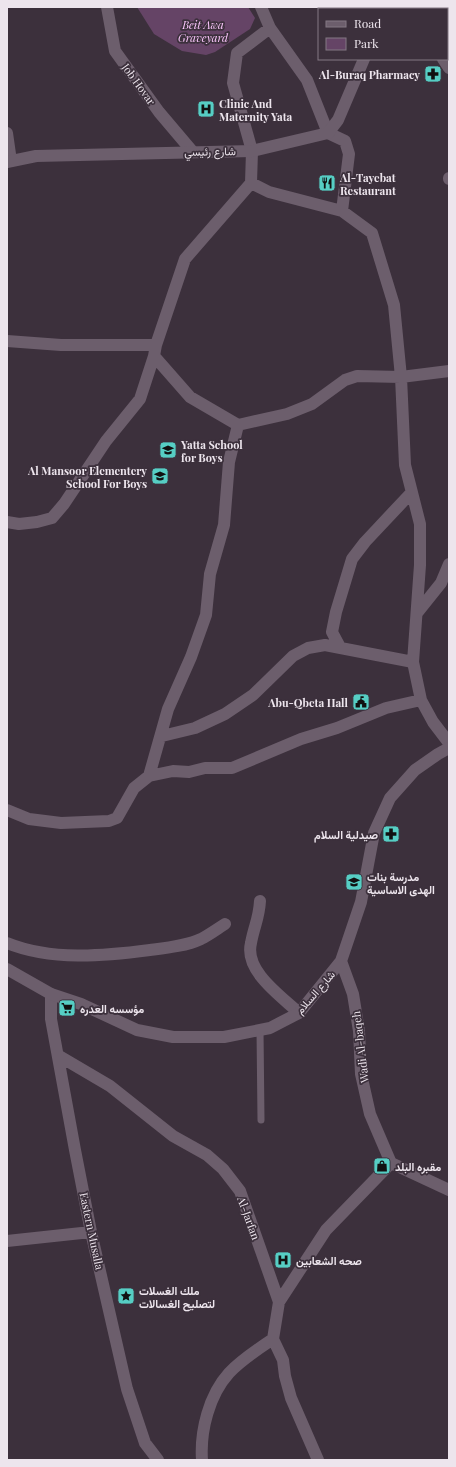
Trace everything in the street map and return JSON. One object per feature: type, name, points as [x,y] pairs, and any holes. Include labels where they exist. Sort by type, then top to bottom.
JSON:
[{"type":"street","name":"Job Hovar","points":[[106,7],[115,51],[159,112],[192,151]]},
{"type":"street","points":[[261,7],[270,28],[307,80],[328,133],[345,141],[349,154],[342,211]]},
{"type":"street","points":[[7,522],[19,524],[52,518],[64,504],[106,441],[140,399],[185,260],[251,183],[252,151],[233,84],[237,53],[270,28]]},
{"type":"street","points":[[328,133],[338,120],[364,60]]},
{"type":"street","points":[[7,133],[9,162]]},
{"type":"street","name":"شارع رئيسي","points":[[9,162],[36,156],[192,151],[252,151],[328,133]]},
{"type":"street","points":[[251,183],[269,192],[342,211],[372,233],[394,305],[401,377],[405,465],[420,524],[417,613],[413,662],[421,700],[433,722],[449,743]]},
{"type":"street","points":[[7,341],[155,350]]},
{"type":"street","points":[[155,350],[190,397],[238,425],[287,414],[312,404],[345,380],[357,376],[401,377],[449,371]]},
{"type":"street","points":[[149,776],[162,736],[168,710],[191,657],[206,615],[210,574],[224,525],[229,462],[238,425]]},
{"type":"street","points":[[340,647],[332,632],[336,612],[352,559],[365,542],[411,492]]},
{"type":"street","points":[[417,613],[441,583],[449,564]]},
{"type":"street","points":[[162,736],[195,728],[225,714],[253,695],[286,662],[300,652],[317,646],[340,647],[413,662]]},
{"type":"street","points":[[7,810],[29,819],[61,823],[109,821],[117,818],[134,788],[149,776],[173,771],[189,772],[205,768],[232,768],[386,708],[421,700]]},
{"type":"street","name":"شارع السلام","points":[[7,969],[52,994],[81,1004],[137,1030],[174,1037],[224,1037],[270,1028],[299,1013],[341,960],[361,902],[374,832],[390,798],[415,770],[449,748]]},
{"type":"street","points":[[260,901],[259,918],[250,944],[251,961],[265,982],[299,1013]]},
{"type":"street","points":[[7,943],[16,947],[60,955],[118,954],[168,948],[201,939],[225,924]]},
{"type":"street","name":"Wadi Al-baqeh","points":[[341,960],[353,994],[359,1031],[361,1074],[370,1114],[391,1163]]},
{"type":"street","name":"Eastern Musalla","points":[[52,994],[52,1018],[58,1056],[91,1232],[127,1389],[145,1443],[158,1460]]},
{"type":"street","name":"Al-Jarfan","points":[[58,1056],[110,1086],[173,1136],[207,1155],[223,1169],[240,1191],[279,1302],[273,1339]]},
{"type":"street","points":[[279,1302],[326,1230],[391,1163],[449,1190]]},
{"type":"street","points":[[7,1241],[91,1232]]},
{"type":"street","points":[[202,1460],[204,1427],[215,1394],[229,1374],[273,1339],[283,1360],[291,1398],[318,1460]]},
{"type":"lane","points":[[260,1030],[260,1120]]},
{"type":"green space","name":"Beit Awa Graveyard","points":[[137,7],[248,7],[255,18],[250,29],[215,52],[206,55],[182,51],[154,34]]},
{"type":"place","name":"Al-Buraq Pharmacy","points":[[433,74]]},
{"type":"place","name":"Clinic And Maternity Yata","points":[[206,109]]},
{"type":"place","name":"Al-Tayebat Restaurant","points":[[327,183]]},
{"type":"place","name":"Yatta School for Boys","points":[[168,450]]},
{"type":"place","name":"Al Mansoor Elementery School For Boys","points":[[160,476]]},
{"type":"place","name":"Abu-Qbeta Hall","points":[[361,702]]},
{"type":"place","name":"صيدلية السلام","points":[[391,834]]},
{"type":"place","name":"مدرسة بنات الهدى الاساسية","points":[[354,882]]},
{"type":"place","name":"مؤسسه العدره","points":[[67,1008]]},
{"type":"place","name":"مقبره البلد","points":[[382,1166]]},
{"type":"place","name":"صحه الشعابين","points":[[283,1260]]},
{"type":"place","name":"ملك الغسلات لتصليح الغسالات","points":[[126,1296]]}]
